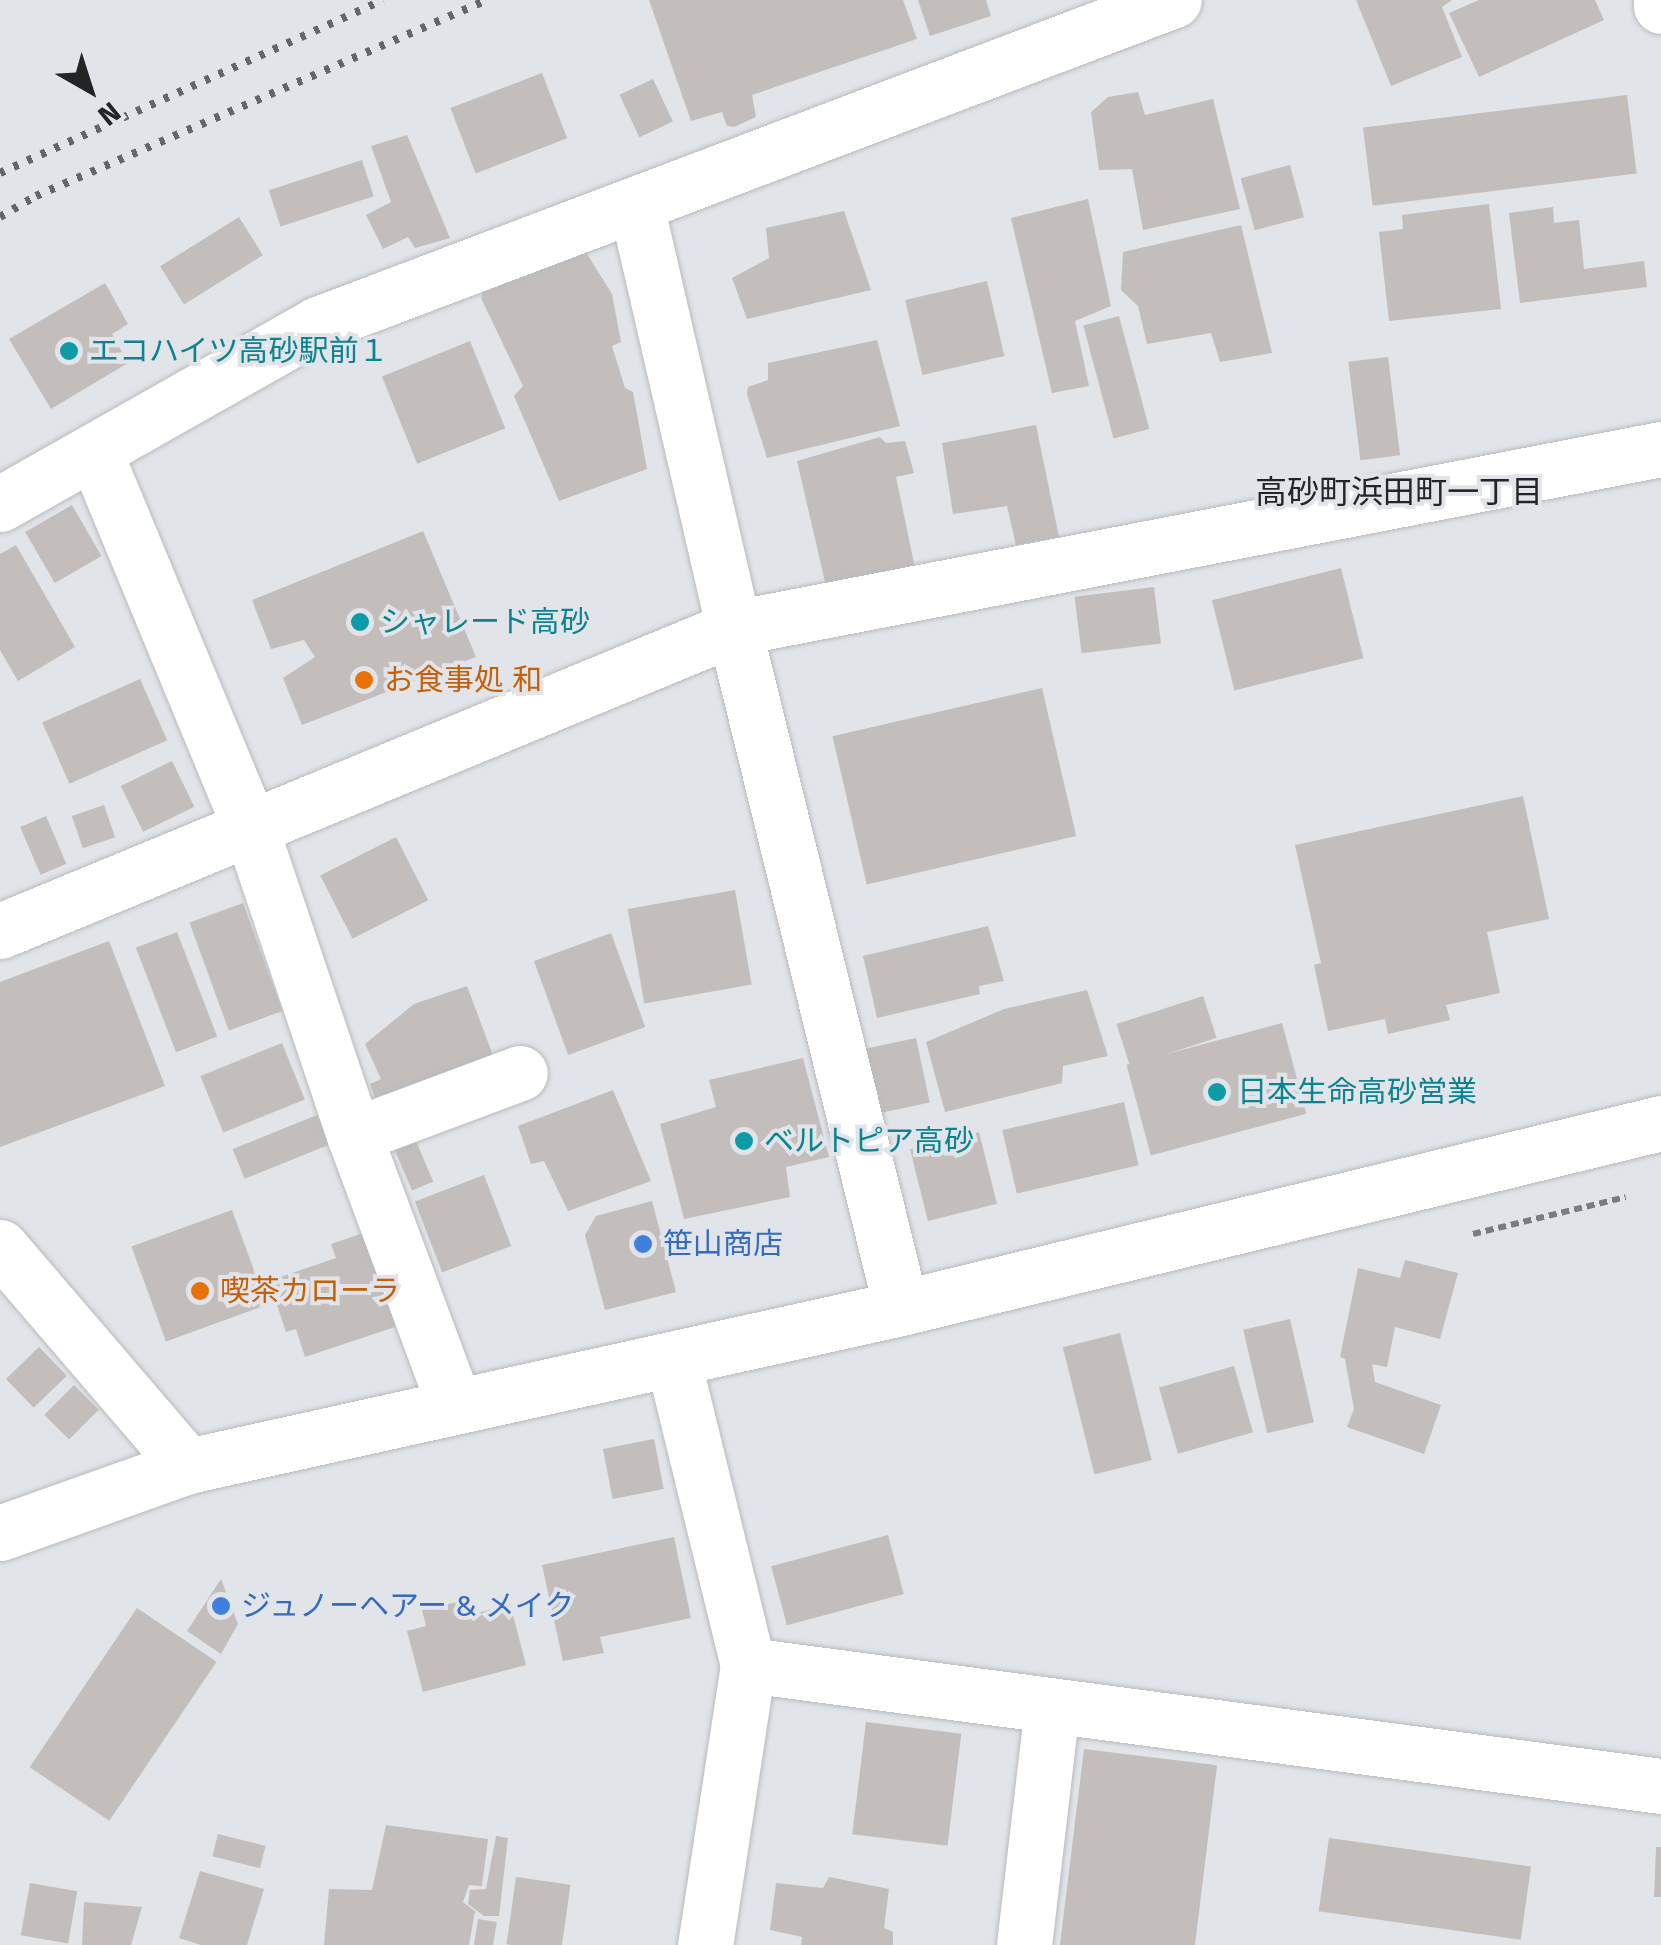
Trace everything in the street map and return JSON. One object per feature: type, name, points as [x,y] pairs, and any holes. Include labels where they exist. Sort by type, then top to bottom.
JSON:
[{"type":"street","points":[[0,504],[318,324],[1174,0]]},
{"type":"street","points":[[636,206],[734,628],[900,1308]]},
{"type":"street","points":[[0,931],[734,628],[1661,450]]},
{"type":"street","points":[[95,452],[251,829],[354,1134],[455,1406]]},
{"type":"street","points":[[354,1134],[520,1074]]},
{"type":"street","points":[[0,1533],[188,1466],[900,1308],[1661,1123]]},
{"type":"street","points":[[0,1247],[188,1466]]},
{"type":"street","points":[[672,1360],[748,1665],[705,1945]]},
{"type":"street","points":[[748,1665],[1661,1786]]},
{"type":"street","points":[[1024,1945],[1052,1706]]},
{"type":"building","points":[[649,0],[903,0],[917,39],[752,95],[756,117],[734,127],[727,126],[722,112],[691,121]]},
{"type":"building","points":[[918,0],[986,0],[991,16],[930,36]]},
{"type":"building","points":[[1356,0],[1452,0],[1442,7],[1462,57],[1391,86]]},
{"type":"building","points":[[1479,0],[1595,0],[1604,20],[1479,77],[1449,13]]},
{"type":"building","points":[[542,73],[567,138],[476,173],[451,108]]},
{"type":"building","points":[[653,79],[673,122],[639,137],[619,95]]},
{"type":"building","points":[[1138,92],[1145,115],[1213,99],[1240,209],[1143,230],[1132,169],[1099,170],[1091,112],[1108,97]]},
{"type":"building","points":[[1627,95],[1637,173],[1373,206],[1363,127]]},
{"type":"building","points":[[407,135],[450,238],[415,248],[408,237],[383,249],[366,215],[391,202],[371,146]]},
{"type":"building","points":[[362,160],[374,196],[281,226],[269,190]]},
{"type":"building","points":[[1290,165],[1304,217],[1255,230],[1241,178]]},
{"type":"building","points":[[1088,199],[1111,306],[1075,321],[1089,386],[1052,393],[1011,218]]},
{"type":"building","points":[[1489,204],[1501,309],[1389,321],[1379,232],[1403,229],[1402,215]]},
{"type":"building","points":[[1553,207],[1554,223],[1579,220],[1584,269],[1644,261],[1647,287],[1520,303],[1509,213]]},
{"type":"building","points":[[844,211],[871,290],[747,319],[732,278],[769,258],[766,228]]},
{"type":"building","points":[[239,217],[263,255],[184,304],[160,266]]},
{"type":"building","points":[[1241,225],[1272,353],[1220,362],[1211,333],[1147,344],[1138,306],[1121,290],[1123,252]]},
{"type":"building","points":[[584,249],[612,294],[621,342],[612,346],[625,388],[633,392],[647,469],[559,501],[514,396],[523,386],[481,298],[483,291]]},
{"type":"building","points":[[987,281],[1004,356],[922,375],[905,300]]},
{"type":"building","name":"エコハイツ高砂駅前１","points":[[105,283],[128,324],[112,334],[128,363],[51,409],[9,339]]},
{"type":"building","points":[[1119,316],[1149,429],[1114,439],[1083,326]]},
{"type":"building","points":[[877,340],[900,426],[767,458],[747,394],[748,387],[768,380],[768,363]]},
{"type":"building","points":[[470,341],[505,428],[417,464],[382,377]]},
{"type":"building","points":[[1388,357],[1400,455],[1360,460],[1348,362]]},
{"type":"building","points":[[1036,425],[1059,537],[1016,545],[1007,506],[953,514],[942,443]]},
{"type":"building","points":[[880,437],[886,443],[905,441],[914,473],[896,477],[915,568],[826,586],[797,461]]},
{"type":"building","points":[[72,505],[102,556],[55,583],[25,532]]},
{"type":"building","name":"シャレード高砂","points":[[423,531],[476,657],[302,725],[283,678],[315,657],[304,640],[271,649],[252,600]]},
{"type":"building","points":[[16,545],[75,647],[18,681],[0,650],[0,554]]},
{"type":"building","points":[[1341,568],[1363,658],[1234,690],[1212,600]]},
{"type":"building","points":[[1154,587],[1161,644],[1082,653],[1075,597]]},
{"type":"building","points":[[140,679],[167,740],[70,784],[42,723]]},
{"type":"building","points":[[1042,688],[1076,836],[867,884],[833,736]]},
{"type":"building","points":[[172,761],[194,807],[143,832],[121,786]]},
{"type":"building","points":[[1523,796],[1549,919],[1487,932],[1500,993],[1446,1005],[1450,1020],[1388,1034],[1385,1019],[1328,1031],[1314,965],[1321,963],[1295,845]]},
{"type":"building","points":[[104,805],[115,837],[83,848],[72,816]]},
{"type":"building","points":[[46,816],[66,864],[41,875],[20,827]]},
{"type":"building","points":[[396,837],[428,900],[352,939],[320,876]]},
{"type":"building","points":[[735,890],[752,985],[644,1003],[628,909]]},
{"type":"building","points":[[243,903],[282,1011],[229,1031],[189,922]]},
{"type":"building","points":[[988,926],[1004,981],[979,986],[980,994],[877,1018],[863,956]]},
{"type":"building","points":[[177,932],[217,1037],[176,1052],[136,948]]},
{"type":"building","points":[[611,933],[645,1027],[568,1055],[534,961]]},
{"type":"building","points":[[109,941],[165,1086],[0,1147],[0,982]]},
{"type":"building","points":[[467,986],[498,1069],[379,1109],[370,1084],[381,1079],[365,1044],[414,1004]]},
{"type":"building","points":[[1087,990],[1108,1056],[1063,1066],[1062,1083],[945,1112],[926,1042],[1004,1009]]},
{"type":"building","points":[[1203,996],[1217,1038],[1130,1066],[1116,1024]]},
{"type":"building","name":"日本生命高砂営業","points":[[1282,1023],[1306,1114],[1151,1155],[1126,1065]]},
{"type":"building","points":[[916,1038],[930,1103],[878,1114],[864,1049]]},
{"type":"building","points":[[282,1043],[305,1100],[223,1133],[200,1076]]},
{"type":"building","name":"ベルトピア高砂","points":[[803,1058],[829,1157],[786,1167],[790,1197],[684,1219],[660,1124],[716,1107],[709,1080]]},
{"type":"building","points":[[613,1090],[651,1181],[568,1211],[544,1161],[531,1164],[518,1126]]},
{"type":"building","points":[[1124,1102],[1139,1165],[1017,1193],[1002,1130]]},
{"type":"building","points":[[317,1115],[329,1145],[245,1179],[233,1149]]},
{"type":"building","points":[[979,1132],[997,1204],[928,1221],[910,1149]]},
{"type":"building","points":[[416,1141],[433,1182],[412,1190],[395,1150]]},
{"type":"building","points":[[484,1175],[511,1246],[442,1272],[415,1202]]},
{"type":"building","points":[[652,1201],[676,1292],[605,1310],[585,1235],[596,1216]]},
{"type":"building","points":[[232,1210],[267,1305],[166,1342],[131,1247]]},
{"type":"building","points":[[366,1232],[407,1323],[305,1357],[296,1329],[286,1332],[269,1281],[336,1258],[331,1244]]},
{"type":"building","points":[[1405,1260],[1458,1273],[1440,1339],[1395,1327],[1387,1367],[1372,1364],[1375,1382],[1441,1405],[1424,1454],[1347,1427],[1354,1409],[1345,1359],[1340,1357],[1358,1268],[1400,1278]]},
{"type":"building","points":[[1290,1319],[1314,1422],[1267,1433],[1243,1330]]},
{"type":"building","points":[[1120,1333],[1152,1460],[1094,1474],[1063,1347]]},
{"type":"building","points":[[39,1347],[67,1376],[34,1408],[6,1379]]},
{"type":"building","points":[[1234,1366],[1253,1432],[1178,1454],[1159,1387]]},
{"type":"building","points":[[74,1385],[99,1410],[69,1439],[44,1415]]},
{"type":"building","points":[[654,1439],[664,1489],[613,1499],[603,1449]]},
{"type":"building","points":[[888,1535],[904,1594],[787,1625],[771,1566]]},
{"type":"building","points":[[674,1537],[691,1618],[600,1637],[604,1653],[563,1661],[542,1565]]},
{"type":"building","points":[[221,1579],[238,1624],[221,1654],[187,1631]]},
{"type":"building","points":[[470,1599],[474,1614],[510,1604],[526,1665],[423,1692],[407,1631],[426,1626],[422,1610]]},
{"type":"building","points":[[137,1608],[217,1662],[109,1821],[30,1767]]},
{"type":"building","points":[[866,1722],[961,1734],[948,1846],[852,1834]]},
{"type":"building","points":[[1084,1749],[1217,1765],[1195,1945],[1060,1945]]},
{"type":"building","points":[[386,1825],[488,1839],[482,1886],[469,1885],[463,1902],[475,1911],[469,1945],[324,1945],[329,1889],[372,1890]]},
{"type":"building","points":[[218,1834],[266,1846],[260,1868],[212,1856]]},
{"type":"building","points":[[496,1836],[508,1838],[499,1916],[484,1916],[468,1904],[470,1890],[486,1889]]},
{"type":"building","points":[[1329,1838],[1531,1866],[1521,1940],[1319,1911]]},
{"type":"building","points":[[1656,1847],[1661,1847],[1661,1897],[1654,1897]]},
{"type":"building","points":[[200,1871],[264,1889],[247,1945],[201,1945],[179,1938]]},
{"type":"building","points":[[516,1877],[570,1885],[562,1945],[507,1944]]},
{"type":"building","points":[[829,1877],[889,1889],[884,1928],[893,1932],[893,1945],[801,1945],[802,1937],[770,1930],[776,1883],[823,1888]]},
{"type":"building","points":[[30,1883],[77,1891],[68,1944],[21,1935]]},
{"type":"building","points":[[84,1902],[142,1907],[131,1945],[82,1945]]},
{"type":"building","points":[[478,1919],[497,1922],[493,1945],[474,1945]]},
{"type":"railway","points":[[0,173],[383,0]]},
{"type":"railway","points":[[0,217],[36,196],[486,0]]},
{"type":"place","name":"エコハイツ高砂駅前１","points":[[69,351]]},
{"type":"place","name":"シャレード高砂","points":[[360,622]]},
{"type":"place","name":"お食事処 和","points":[[364,680]]},
{"type":"place","name":"日本生命高砂営業","points":[[1217,1092]]},
{"type":"place","name":"ベルトピア高砂","points":[[744,1141]]},
{"type":"place","name":"笹山商店","points":[[643,1244]]},
{"type":"place","name":"喫茶カローラ","points":[[200,1291]]},
{"type":"place","name":"ジュノーヘアー & メイク","points":[[221,1606]]},
{"type":"district","name":"高砂町浜田町一丁目","points":[[1399,492]]}]
